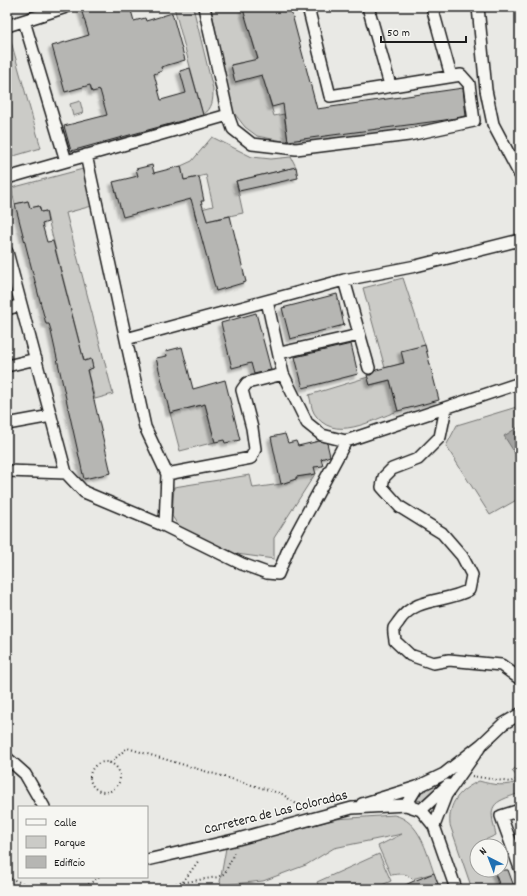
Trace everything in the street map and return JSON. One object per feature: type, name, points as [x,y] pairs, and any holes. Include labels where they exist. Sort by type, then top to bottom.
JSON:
[{"type":"street","points":[[7,26],[66,7]]},
{"type":"street","points":[[204,7],[228,115],[233,129],[252,144],[296,149],[408,135],[474,122],[469,84],[461,75],[390,85],[330,96],[308,7]]},
{"type":"street","points":[[368,7],[390,85]]},
{"type":"street","points":[[432,7],[451,76]]},
{"type":"street","points":[[478,7],[486,90],[493,124],[520,175]]},
{"type":"street","points":[[24,21],[66,161]]},
{"type":"street","points":[[7,178],[228,115]]},
{"type":"street","points":[[86,155],[145,427],[167,474],[166,526]]},
{"type":"street","points":[[126,339],[344,280],[416,266],[520,240]]},
{"type":"street","points":[[7,252],[66,473],[84,492],[166,526],[242,564],[267,573],[278,574],[290,545],[346,441]]},
{"type":"street","points":[[344,280],[369,368]]},
{"type":"street","points":[[267,301],[284,374],[307,423],[322,435],[346,441],[520,383]]},
{"type":"street","points":[[7,309],[21,305]]},
{"type":"street","points":[[280,353],[359,335]]},
{"type":"street","points":[[7,366],[36,359]]},
{"type":"street","points":[[167,474],[251,458],[255,449],[252,428],[242,390],[247,383],[284,374]]},
{"type":"street","points":[[446,408],[440,437],[418,459],[392,469],[384,477],[382,487],[400,508],[442,533],[462,556],[472,575],[469,590],[461,594],[427,601],[404,613],[394,629],[395,641],[410,655],[433,663],[449,660],[501,665],[520,679]]},
{"type":"street","points":[[7,424],[51,416]]},
{"type":"street","points":[[7,471],[66,473]]},
{"type":"street","points":[[352,808],[384,796],[417,787],[444,774],[482,744],[503,724],[520,714]]},
{"type":"street","points":[[434,826],[446,795],[482,744]]},
{"type":"street","points":[[7,758],[25,774],[43,806]]},
{"type":"street","points":[[456,889],[434,826],[421,810],[460,774]]},
{"type":"street","points":[[406,806],[417,787]]},
{"type":"street","name":"Carretera de Las Coloradas","points":[[148,860],[238,839],[352,808],[406,806],[421,810]]},
{"type":"street","points":[[520,810],[501,816],[520,868]]},
{"type":"path","points":[[110,763],[118,769],[120,773],[119,783],[113,790],[104,793],[99,791],[91,784],[90,774],[92,769],[100,763],[110,763],[127,748],[282,794],[315,818]]},
{"type":"path","points":[[460,774],[510,782],[520,778]]},
{"type":"path","points":[[161,889],[182,883],[218,877],[225,873],[234,856],[238,839]]},
{"type":"path","points":[[182,883],[189,876],[201,855]]},
{"type":"path","points":[[7,877],[37,889]]},
{"type":"path","points":[[82,889],[98,878]]},
{"type":"green space","points":[[174,7],[193,7],[213,89],[211,107],[203,115]]},
{"type":"green space","points":[[211,7],[243,7],[274,116],[284,114],[288,142],[257,136],[245,127],[231,109]],"holes":[[[244,62],[247,78],[235,81],[231,65]]]},
{"type":"green space","points":[[10,38],[41,148],[7,158],[7,39]]},
{"type":"green space","points":[[80,101],[83,113],[73,116],[70,104]]},
{"type":"green space","points":[[212,137],[252,157],[271,159],[291,157],[296,167],[236,181],[243,213],[197,223],[194,211],[213,206],[206,175],[184,180],[181,166],[192,161]]},
{"type":"green space","points":[[83,169],[92,206],[66,213],[113,394],[95,399],[87,370],[93,368],[91,360],[84,361],[46,211],[41,212],[39,206],[30,208],[28,201],[15,204],[11,188]]},
{"type":"green space","points":[[403,278],[425,345],[404,363],[385,368],[363,288]]},
{"type":"green space","points":[[368,377],[370,385],[390,380],[398,411],[365,424],[342,428],[331,427],[322,422],[314,413],[309,395]]},
{"type":"green space","points":[[205,404],[215,442],[180,451],[170,413]]},
{"type":"green space","points":[[520,406],[520,498],[490,515],[446,446],[457,425]]},
{"type":"green space","points":[[315,474],[274,538],[274,559],[229,553],[181,530],[172,516],[174,487],[250,475],[253,488],[281,484],[296,479],[296,477]]},
{"type":"green space","points":[[520,763],[520,780],[512,771]]},
{"type":"green space","points":[[450,776],[452,779],[423,801],[415,800],[420,792]]},
{"type":"green space","points":[[479,781],[500,785],[520,781],[520,793],[503,799],[494,806],[492,817],[496,835],[489,838],[469,838],[469,878],[496,878],[499,889],[472,889],[450,825],[453,803],[466,788]]},
{"type":"green space","points":[[394,815],[403,818],[416,830],[425,847],[434,873],[412,879],[405,874],[391,875],[378,846],[402,834],[334,848],[306,865],[263,881],[223,885],[220,882],[226,848],[336,819]]},
{"type":"green space","points":[[379,854],[391,881],[373,889],[320,889],[317,882]]},
{"type":"shaded area","points":[[520,426],[520,461],[504,436]]},
{"type":"building","points":[[86,7],[130,7],[134,21],[145,18],[146,21],[172,13],[185,60],[161,67],[162,71],[154,74],[161,100],[186,93],[180,71],[190,68],[203,115],[71,151],[64,126],[107,115],[100,90],[92,92],[90,85],[65,92],[52,46],[89,35],[81,9]]},
{"type":"building","points":[[252,7],[290,7],[317,109],[463,88],[466,116],[288,141],[283,104],[272,107],[262,75],[235,82],[231,65],[258,59],[243,9]]},
{"type":"building","points":[[152,165],[154,173],[181,166],[184,180],[199,177],[204,201],[201,201],[207,221],[230,216],[246,282],[216,291],[191,199],[123,217],[113,182],[138,176],[136,169]]},
{"type":"building","points":[[296,167],[298,178],[239,191],[236,181]]},
{"type":"building","points":[[28,201],[30,208],[39,206],[41,212],[46,211],[48,222],[42,224],[47,242],[53,241],[84,361],[91,359],[93,368],[87,370],[111,473],[84,479],[50,327],[49,324],[46,324],[15,204]]},
{"type":"building","points":[[337,294],[344,325],[290,339],[282,308]]},
{"type":"building","points":[[256,313],[271,370],[254,374],[251,363],[232,368],[221,323]]},
{"type":"building","points":[[351,344],[358,374],[303,388],[295,357]]},
{"type":"building","points":[[425,345],[439,400],[398,411],[390,380],[370,385],[367,375],[371,375],[376,370],[404,363],[401,351]]},
{"type":"building","points":[[182,347],[193,389],[225,380],[240,440],[225,443],[224,440],[215,442],[205,404],[170,413],[156,358],[167,356],[166,351]]},
{"type":"building","points":[[285,434],[288,443],[296,441],[298,446],[319,441],[327,443],[330,456],[321,459],[323,466],[314,467],[316,474],[296,477],[296,479],[281,484],[271,437]]},
{"type":"building","points":[[434,873],[440,889],[397,889],[414,881]]},
{"type":"building","points":[[509,873],[515,889],[501,889],[497,878],[509,878]]}]
